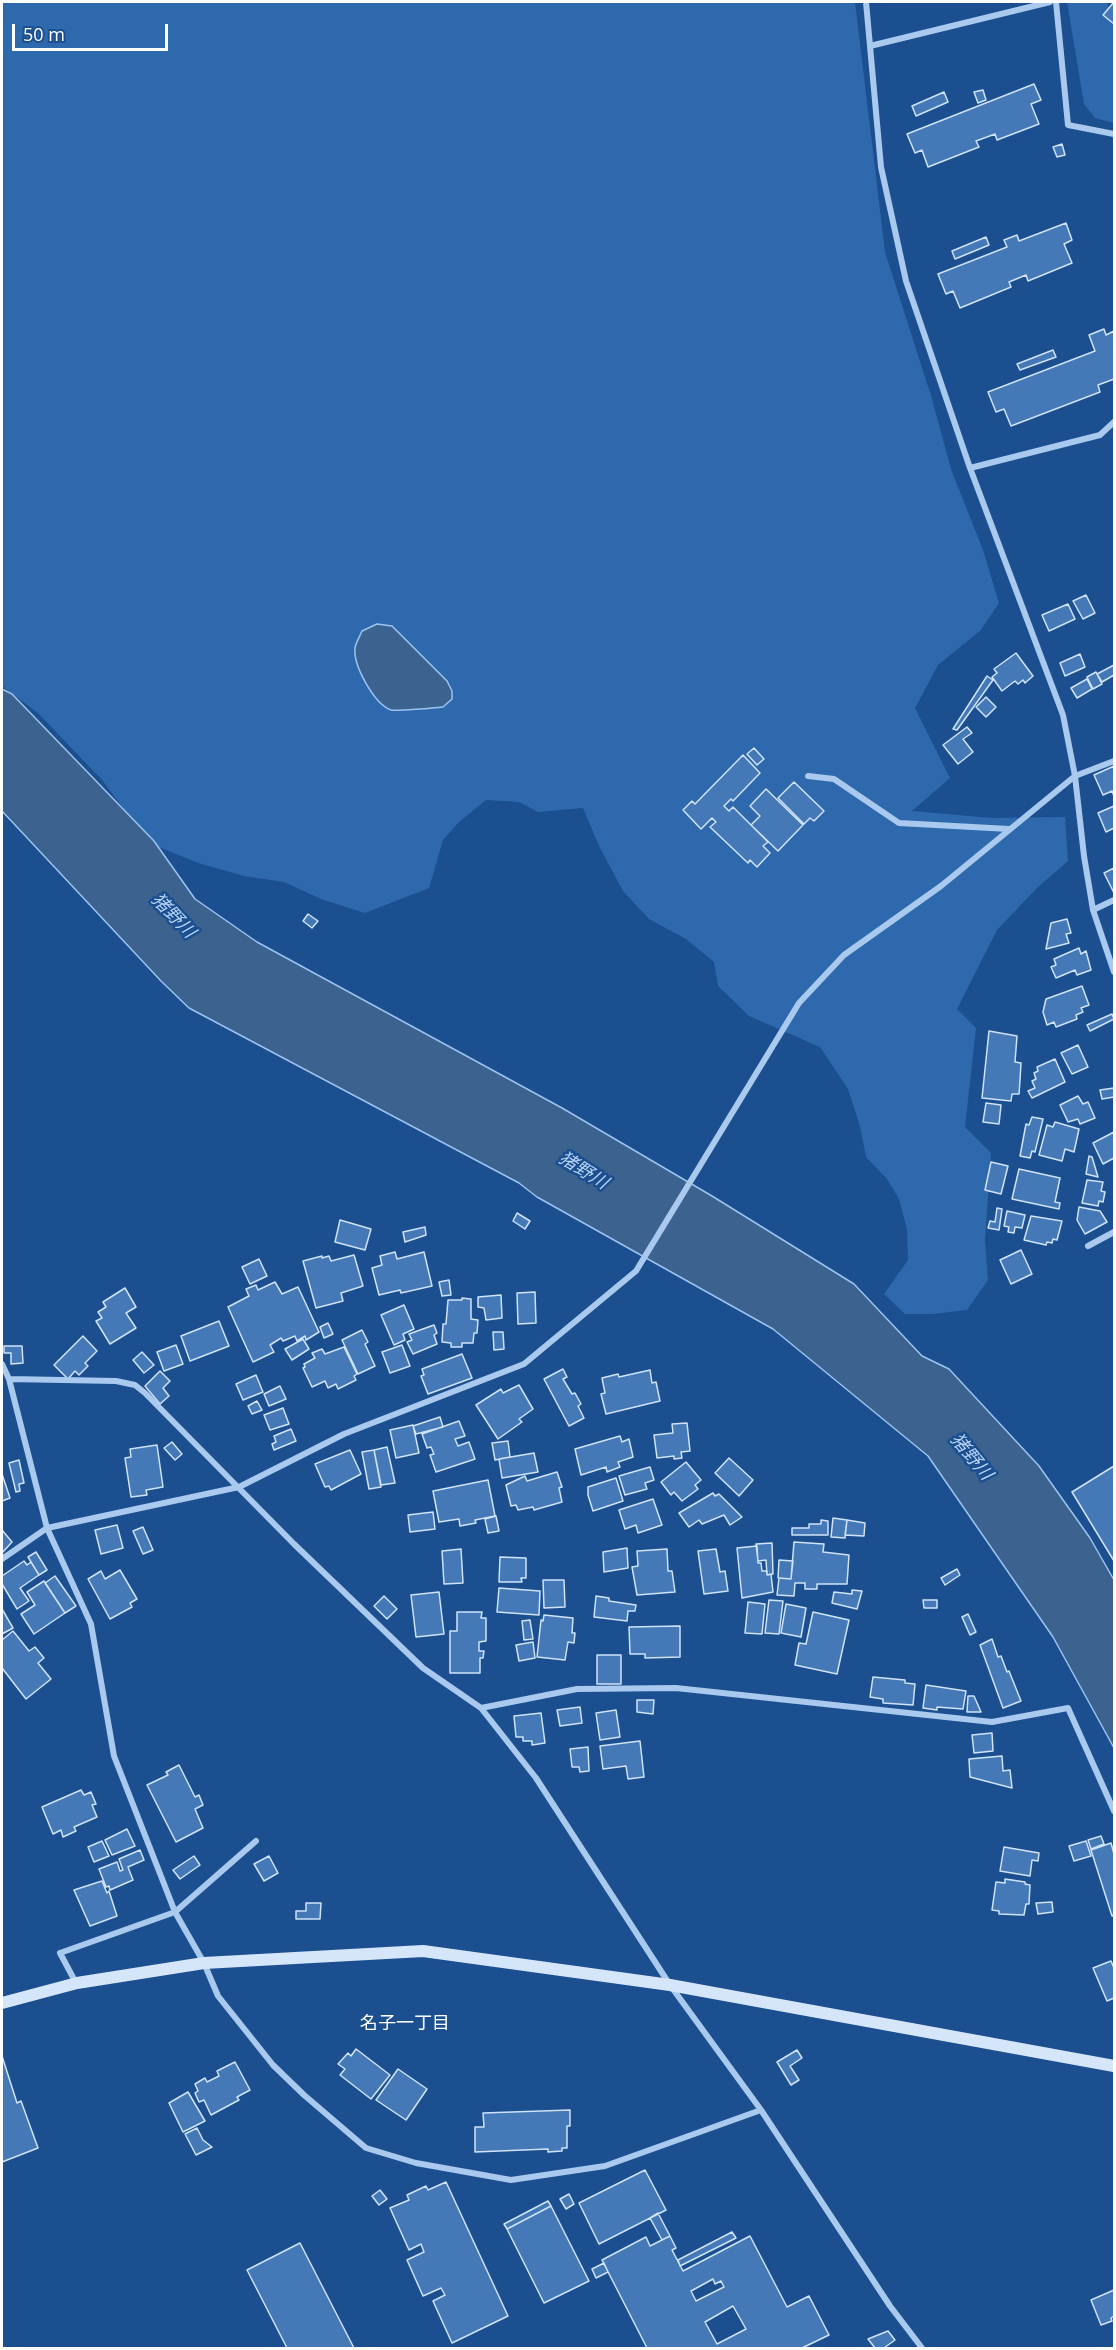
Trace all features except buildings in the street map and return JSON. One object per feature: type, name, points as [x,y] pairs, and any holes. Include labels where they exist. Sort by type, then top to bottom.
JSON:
[{"type":"street","points":[[866,2],[881,167],[906,281],[970,468],[1063,715],[1075,776],[1093,910],[1114,972]]},
{"type":"street","points":[[870,46],[1050,2]]},
{"type":"street","points":[[1056,2],[1068,125],[1114,134]]},
{"type":"street","points":[[970,468],[1100,435],[1114,422]]},
{"type":"street","points":[[2,1559],[47,1528],[239,1487],[344,1434],[524,1364],[636,1271],[800,1003],[844,955],[941,886],[1075,776],[1114,761]]},
{"type":"street","points":[[808,776],[834,779],[899,823],[1010,830]]},
{"type":"street","points":[[1093,910],[1114,900]]},
{"type":"street","points":[[1089,1246],[1114,1232]]},
{"type":"street","points":[[2,1364],[9,1379],[47,1528],[91,1624],[114,1756],[175,1912],[204,1963],[218,1996],[273,2065],[366,2148],[416,2163],[512,2180],[605,2166],[761,2110]]},
{"type":"street","points":[[9,1379],[116,1380],[135,1385],[294,1544],[423,1668],[481,1708],[536,1778],[670,1985],[761,2110],[890,2306],[922,2349]]},
{"type":"street","points":[[481,1708],[577,1689],[676,1688],[992,1722],[1068,1708],[1114,1810]]},
{"type":"street","points":[[77,1983],[60,1953],[175,1912],[256,1841]]},
{"type":"street","points":[[2,2003],[77,1983],[204,1963],[423,1951],[670,1985],[1114,2066]]},
{"type":"shaded area","points":[[2,2],[855,2],[885,252],[932,399],[951,469],[983,550],[999,603],[981,630],[938,665],[915,708],[950,778],[912,811],[992,818],[1065,817],[1068,861],[1037,888],[997,930],[957,1009],[976,1028],[965,1127],[991,1153],[985,1240],[988,1280],[967,1310],[933,1314],[905,1314],[884,1294],[908,1260],[907,1229],[899,1199],[887,1179],[866,1157],[860,1126],[848,1089],[820,1047],[749,1016],[718,986],[714,962],[686,939],[649,919],[623,891],[600,848],[583,808],[538,812],[519,802],[486,800],[459,822],[443,840],[429,888],[365,913],[321,899],[284,882],[244,876],[198,863],[159,847],[127,813],[102,780],[38,713],[2,686]]},
{"type":"shaded area","points":[[1067,2],[1107,2],[1114,29],[1114,123],[1095,118],[1084,104]]},
{"type":"water","points":[[377,624],[392,626],[447,681],[452,691],[452,699],[443,707],[394,710],[384,706],[378,700],[361,674],[355,655],[357,641],[362,631]]},
{"type":"water","name":"猪野川","points":[[2,689],[12,694],[154,841],[195,899],[257,942],[562,1108],[712,1196],[854,1284],[922,1356],[949,1369],[1039,1466],[1090,1538],[1114,1580],[1114,1748],[1053,1637],[928,1456],[773,1329],[537,1197],[519,1183],[189,1008],[2,811]]},
{"type":"district","name":"名子一丁目","points":[[405,2024]]}]
